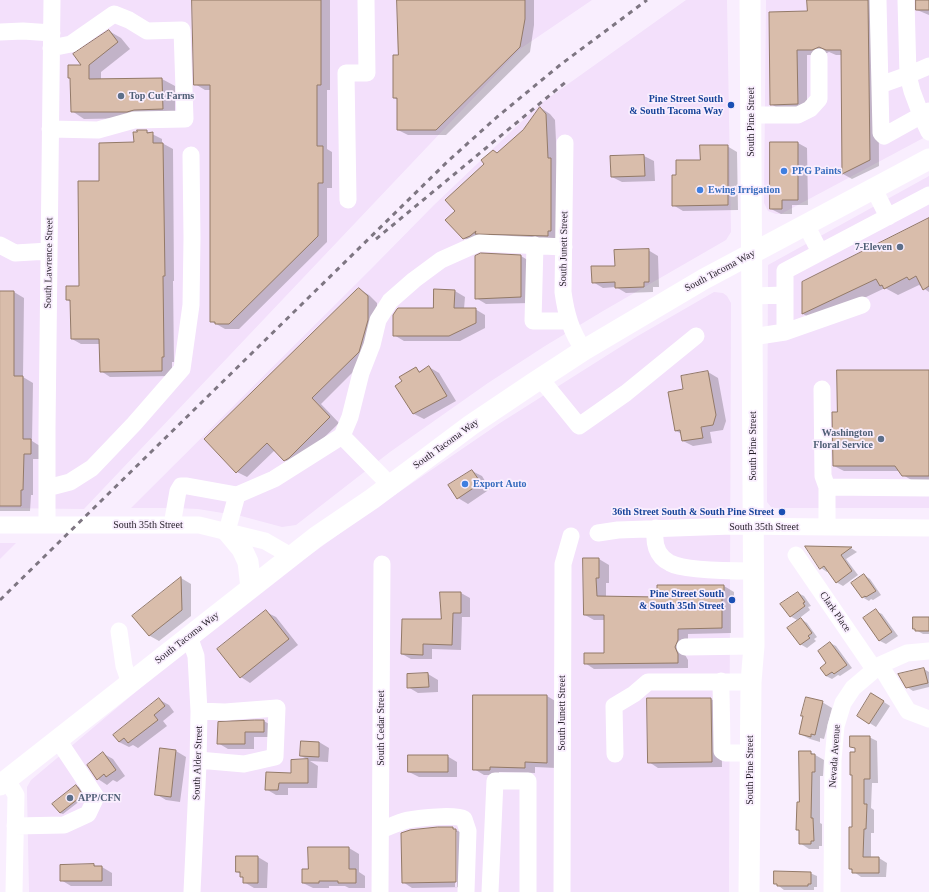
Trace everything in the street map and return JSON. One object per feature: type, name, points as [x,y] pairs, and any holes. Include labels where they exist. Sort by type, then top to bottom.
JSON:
[{"type":"main road","name":"South Pine Street","points":[[749,892],[751,682],[754,646],[750,0]]},
{"type":"main road","name":"South Tacoma Way","points":[[3,782],[316,537],[540,378],[584,350],[704,279],[929,159]]},
{"type":"main road","points":[[226,532],[242,549],[248,562],[251,588]]},
{"type":"street","name":"South Lawrence Street","points":[[47,525],[52,0]]},
{"type":"street","points":[[348,200],[346,73],[367,73],[366,0]]},
{"type":"street","points":[[878,0],[881,133],[884,136],[925,113]]},
{"type":"street","points":[[906,0],[908,76],[912,91],[925,113],[929,132]]},
{"type":"street","points":[[0,32],[71,44],[114,14],[130,20],[147,32],[182,30],[185,119],[134,120],[98,130],[50,129]]},
{"type":"street","points":[[751,115],[798,115],[810,109],[818,99],[819,57]]},
{"type":"street","points":[[880,85],[908,76],[929,66]]},
{"type":"street","name":"South Junett Street","points":[[565,143],[563,292],[572,332],[584,350]]},
{"type":"street","points":[[47,488],[70,482],[92,468],[134,424],[182,369],[191,305],[191,155]]},
{"type":"street","points":[[874,189],[888,217]]},
{"type":"street","points":[[785,332],[785,271],[929,195]]},
{"type":"street","points":[[806,225],[820,252]]},
{"type":"street","points":[[172,525],[178,491],[181,486],[237,495],[274,479],[342,436],[350,417],[361,373],[372,345],[378,320],[390,301],[414,280],[441,260],[479,243],[564,247]]},
{"type":"street","points":[[0,245],[15,253],[49,251]]},
{"type":"street","points":[[535,245],[533,321],[569,321]]},
{"type":"street","points":[[752,296],[785,295]]},
{"type":"street","points":[[752,337],[785,332],[862,305]]},
{"type":"street","points":[[540,378],[579,426],[626,393],[696,336]]},
{"type":"street","points":[[822,389],[823,476],[827,487],[828,527]]},
{"type":"street","points":[[342,436],[390,485]]},
{"type":"street","points":[[827,487],[929,488]]},
{"type":"street","points":[[226,532],[237,495]]},
{"type":"street","name":"South 35th Street","points":[[0,525],[199,525],[265,541],[291,556]]},
{"type":"street","name":"South 35th Street","points":[[598,533],[618,530],[656,528],[753,526],[929,528]]},
{"type":"street","points":[[656,528],[654,538],[656,548],[670,563],[686,567],[753,571]]},
{"type":"street","name":"South Junett Street","points":[[562,892],[562,564],[571,536]]},
{"type":"street","name":"Clark Place","points":[[796,555],[908,711],[929,720]]},
{"type":"street","name":"South Cedar Street","points":[[380,892],[382,564]]},
{"type":"street","points":[[119,630],[124,666],[130,683]]},
{"type":"street","name":"South Alder Street","points":[[189,636],[196,656],[199,711],[192,892]]},
{"type":"street","points":[[685,646],[754,646]]},
{"type":"street","name":"Nevada Avenue","points":[[832,892],[833,760],[836,726],[843,702],[853,688],[877,667],[907,653],[929,651]]},
{"type":"street","points":[[615,754],[614,706],[634,694],[648,682],[751,682]]},
{"type":"street","points":[[721,682],[722,751],[725,754],[750,753]]},
{"type":"street","points":[[198,760],[244,764],[275,757],[277,708],[241,711],[199,711]]},
{"type":"street","points":[[15,826],[64,826],[88,814],[96,797],[58,740]]},
{"type":"street","points":[[490,892],[495,781],[528,780],[528,892]]},
{"type":"street","points":[[3,782],[16,795],[14,892]]},
{"type":"street","points":[[380,830],[406,820],[450,816],[460,816],[464,818],[468,830],[466,892]]},
{"type":"shaded area","points":[[0,0],[592,0],[520,49],[84,509],[0,508]]},
{"type":"shaded area","points":[[686,0],[727,0],[731,232],[726,240],[603,311],[488,383],[390,452],[296,525],[282,527],[241,516],[198,509],[131,508],[434,205],[540,104]]},
{"type":"shaded area","points":[[766,0],[929,0],[929,135],[781,214],[768,211],[764,203]]},
{"type":"shaded area","points":[[929,176],[929,508],[771,507],[767,502],[768,265]]},
{"type":"shaded area","points":[[714,292],[723,293],[727,296],[731,303],[729,892],[29,892],[27,787],[31,780],[163,669],[296,565],[364,516],[500,423],[636,337]]},
{"type":"shaded area","points":[[0,543],[16,543],[0,559]]},
{"type":"building","points":[[192,0],[321,0],[321,85],[317,85],[317,146],[323,146],[323,183],[318,183],[318,236],[229,324],[215,324],[215,322],[210,322],[210,85],[194,85]]},
{"type":"building","points":[[397,0],[525,0],[525,19],[520,47],[436,130],[397,130],[397,98],[393,98],[393,55],[398,55]]},
{"type":"building","points":[[807,0],[868,0],[870,160],[842,174],[841,50],[826,50],[819,47],[812,50],[797,50],[798,104],[770,105],[769,12],[807,11]]},
{"type":"building","points":[[916,0],[929,0],[929,10],[916,10]]},
{"type":"building","points":[[109,30],[118,42],[89,65],[89,79],[162,78],[163,109],[134,110],[127,112],[71,112],[68,65],[81,65],[73,54]]},
{"type":"building","points":[[540,107],[546,114],[548,158],[551,158],[551,231],[548,231],[548,236],[475,234],[476,231],[463,239],[445,220],[455,211],[445,200],[484,164],[481,160],[493,150],[497,153],[523,130]]},
{"type":"building","points":[[137,130],[147,130],[147,133],[153,132],[153,143],[163,143],[165,276],[163,276],[164,357],[162,357],[162,371],[100,372],[99,339],[71,339],[70,300],[66,300],[66,286],[79,286],[78,181],[99,181],[99,143],[134,142],[133,132],[137,132]]},
{"type":"building","name":"PPG Paints","points":[[770,142],[798,142],[798,200],[782,200],[782,209],[770,209]]},
{"type":"building","name":"Ewing Irrigation","points":[[700,145],[728,145],[728,205],[672,206],[672,175],[676,175],[676,160],[700,160]]},
{"type":"building","points":[[644,155],[645,176],[611,177],[610,156]]},
{"type":"building","name":"7-Eleven","points":[[929,218],[929,286],[923,290],[916,276],[909,280],[907,277],[884,289],[882,285],[880,286],[876,279],[802,314],[802,282]]},
{"type":"building","points":[[649,249],[649,282],[644,282],[644,287],[615,288],[615,282],[592,283],[591,266],[615,266],[614,250]]},
{"type":"building","points":[[481,253],[521,255],[521,297],[475,299],[475,256]]},
{"type":"building","points":[[359,288],[368,296],[368,320],[359,352],[312,398],[330,417],[289,458],[284,461],[267,443],[236,473],[204,439]]},
{"type":"building","points":[[434,289],[455,290],[454,308],[476,308],[476,323],[449,336],[393,336],[393,315],[397,309],[433,308]]},
{"type":"building","points":[[0,291],[14,291],[14,376],[23,376],[23,439],[31,439],[31,454],[24,454],[21,506],[0,506]]},
{"type":"building","points":[[429,366],[447,396],[413,414],[395,386],[402,381],[399,377],[416,367],[419,372]]},
{"type":"building","name":"Washington Floral Service","points":[[837,370],[929,370],[929,476],[902,476],[895,466],[833,466],[832,412],[837,412]]},
{"type":"building","points":[[708,371],[716,415],[713,425],[701,427],[703,438],[682,441],[680,430],[675,431],[668,392],[683,389],[681,376]]},
{"type":"building","name":"Export Auto","points":[[472,470],[481,483],[457,499],[448,485]]},
{"type":"building","points":[[805,546],[852,547],[841,555],[852,571],[836,583],[824,566],[820,569]]},
{"type":"building","points":[[583,558],[599,558],[599,578],[596,578],[597,596],[657,597],[657,585],[724,585],[724,594],[722,594],[722,628],[678,629],[678,640],[675,647],[678,654],[678,663],[584,664],[584,653],[604,653],[604,615],[584,615]]},
{"type":"building","points":[[864,574],[876,591],[862,598],[851,583]]},
{"type":"building","points":[[181,577],[182,610],[149,636],[132,616]]},
{"type":"building","points":[[440,592],[461,592],[461,613],[453,613],[452,645],[423,644],[423,655],[401,654],[402,619],[441,619]]},
{"type":"building","points":[[798,592],[805,602],[803,603],[805,606],[790,617],[780,604]]},
{"type":"building","points":[[876,609],[892,632],[879,641],[863,618]]},
{"type":"building","points":[[266,610],[289,639],[240,678],[217,649]]},
{"type":"building","points":[[913,617],[929,617],[929,631],[915,631],[915,629],[913,629]]},
{"type":"building","points":[[801,618],[812,633],[808,636],[810,638],[800,645],[787,628]]},
{"type":"building","points":[[830,642],[847,665],[834,674],[832,672],[826,676],[820,668],[826,663],[818,651]]},
{"type":"building","points":[[924,668],[928,683],[906,688],[898,674]]},
{"type":"building","points":[[428,673],[429,687],[407,688],[407,674]]},
{"type":"building","points":[[871,693],[884,701],[869,724],[857,716]]},
{"type":"building","points":[[473,695],[547,695],[547,763],[525,762],[525,768],[490,767],[490,770],[473,770]]},
{"type":"building","points":[[806,697],[823,701],[815,735],[811,734],[811,737],[799,734],[803,716],[801,716]]},
{"type":"building","points":[[159,698],[165,706],[154,715],[158,720],[128,743],[124,738],[119,742],[113,735]]},
{"type":"building","points":[[647,698],[711,698],[712,762],[648,763]]},
{"type":"building","points":[[264,720],[264,732],[245,732],[245,744],[217,744],[218,722]]},
{"type":"building","points":[[850,736],[870,736],[870,779],[864,779],[864,804],[867,804],[863,857],[879,857],[879,873],[852,873],[852,869],[849,869],[849,827],[852,827],[852,775],[850,775],[850,752],[855,752],[855,748],[850,747]]},
{"type":"building","points":[[301,741],[319,742],[319,757],[300,756]]},
{"type":"building","points":[[160,748],[176,750],[171,797],[155,795]]},
{"type":"building","points":[[799,751],[811,751],[811,754],[815,754],[815,772],[812,772],[811,818],[813,818],[814,841],[811,841],[811,844],[799,844],[799,830],[796,830],[797,802],[799,802]]},
{"type":"building","points":[[103,752],[116,770],[106,777],[104,774],[97,780],[87,765]]},
{"type":"building","points":[[408,755],[448,755],[448,772],[408,772]]},
{"type":"building","points":[[308,759],[308,783],[279,783],[278,790],[265,790],[266,772],[291,773],[291,760]]},
{"type":"building","name":"APP/CFN","points":[[76,785],[83,795],[60,813],[52,804]]},
{"type":"building","points":[[453,827],[453,829],[456,829],[456,882],[402,883],[401,833],[410,830]]},
{"type":"building","points":[[308,847],[349,847],[349,869],[356,869],[356,883],[319,881],[319,883],[302,883],[302,869],[308,869]]},
{"type":"building","points":[[236,856],[258,856],[258,883],[243,883],[243,877],[240,877],[240,872],[236,872]]},
{"type":"building","points":[[94,864],[94,866],[102,866],[102,881],[60,881],[60,865]]},
{"type":"building","points":[[774,871],[811,872],[811,884],[808,884],[808,886],[777,886],[777,884],[774,884]]},
{"type":"railway","points":[[0,600],[447,162],[497,117],[560,65],[647,0]]},
{"type":"railway","points":[[376,239],[567,81]]},
{"type":"place","name":"Top Cut Farms","points":[[121,96]]},
{"type":"place","name":"Pine Street South & South Tacoma Way","points":[[731,105]]},
{"type":"place","name":"PPG Paints","points":[[784,171]]},
{"type":"place","name":"Ewing Irrigation","points":[[700,190]]},
{"type":"place","name":"7-Eleven","points":[[900,247]]},
{"type":"place","name":"Washington Floral Service","points":[[881,439]]},
{"type":"place","name":"Export Auto","points":[[465,484]]},
{"type":"place","name":"36th Street South & South Pine Street","points":[[782,512]]},
{"type":"place","name":"Pine Street South & South 35th Street","points":[[732,600]]},
{"type":"place","name":"APP/CFN","points":[[70,798]]}]
